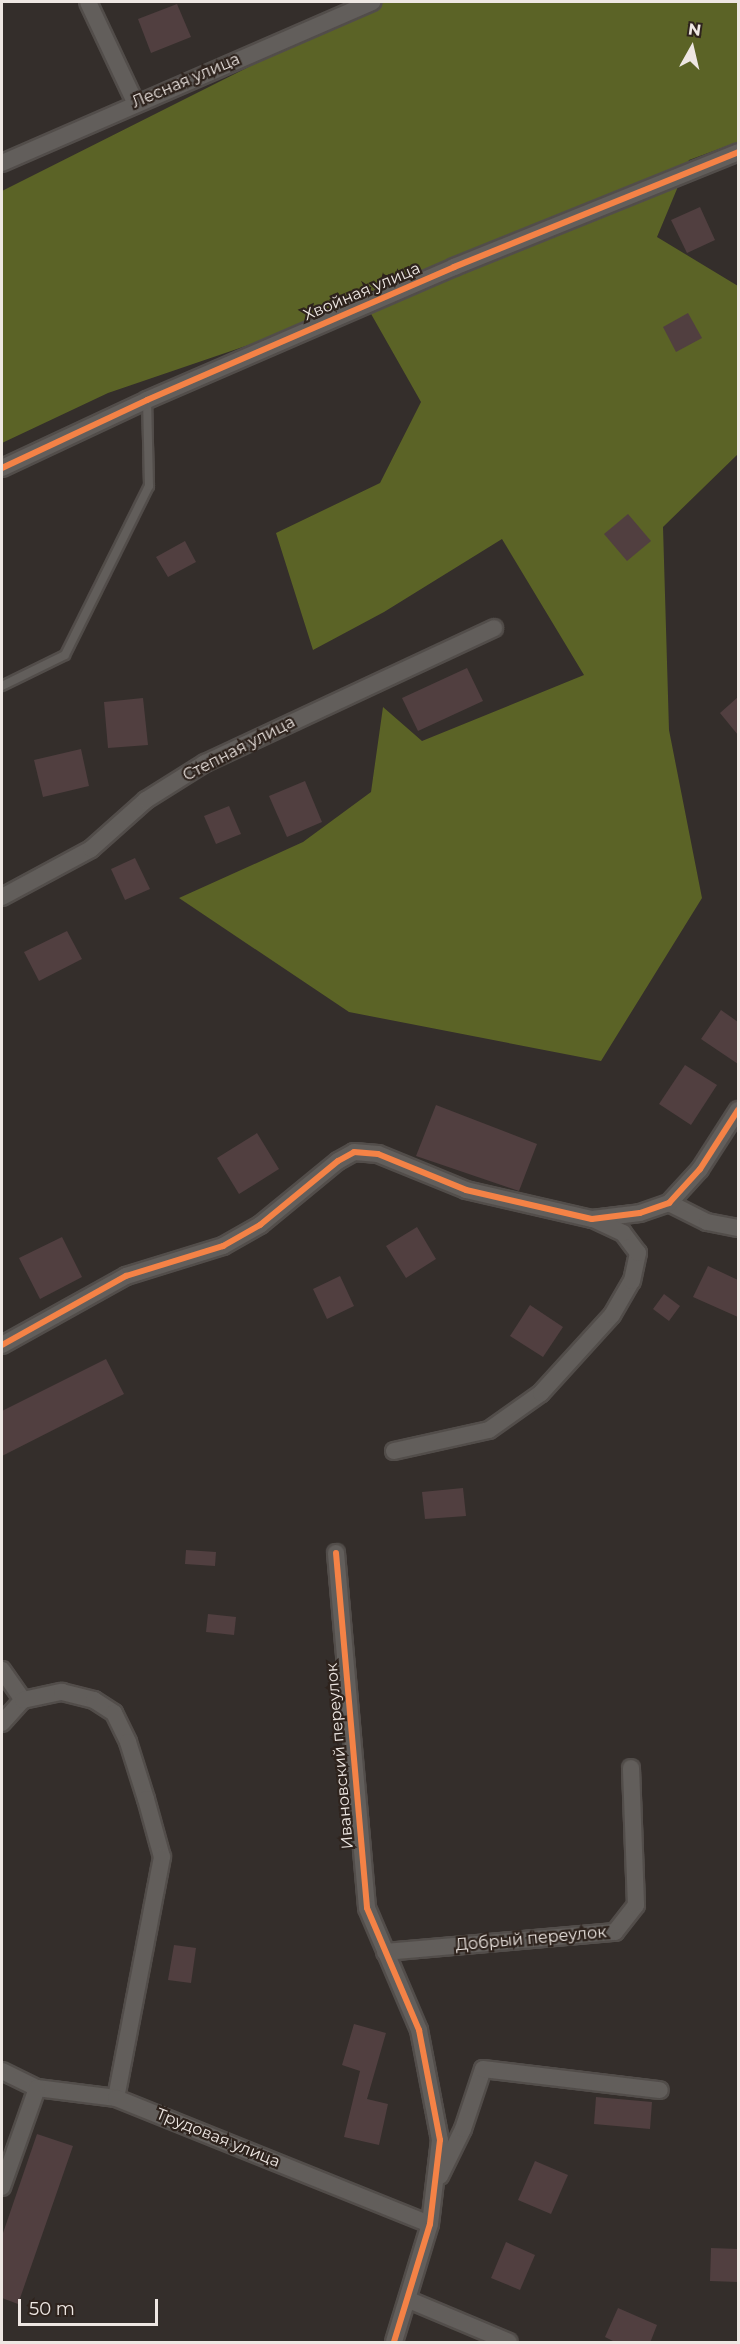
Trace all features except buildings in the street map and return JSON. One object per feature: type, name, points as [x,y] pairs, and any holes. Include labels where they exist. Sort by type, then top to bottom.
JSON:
[{"type":"street","points":[[88,2],[135,102]]},
{"type":"street","name":"Лесная улица","points":[[2,163],[135,102],[372,2]]},
{"type":"street","name":"Хвойная улица","points":[[2,468],[147,400],[454,267],[738,152]]},
{"type":"street","name":"Степная улица","points":[[2,897],[91,849],[146,800],[206,763],[494,628]]},
{"type":"street","points":[[592,1219],[640,1213],[669,1203],[700,1169],[738,1110]]},
{"type":"street","points":[[2,1345],[126,1276],[223,1246],[260,1225],[338,1161],[354,1152],[378,1154],[466,1190],[592,1219],[623,1233],[638,1252],[632,1281],[612,1315],[541,1393],[489,1430],[394,1451]]},
{"type":"street","points":[[669,1203],[707,1222],[738,1228]]},
{"type":"street","name":"Ивановский переулок","points":[[336,1553],[368,1908],[419,2030],[440,2140],[430,2224],[409,2300],[394,2343]]},
{"type":"street","points":[[2,1670],[23,1700]]},
{"type":"street","points":[[2,1723],[23,1700],[63,1692],[94,1700],[114,1713],[128,1742],[162,1857],[116,2098]]},
{"type":"street","name":"Добрый переулок","points":[[385,1952],[615,1932],[636,1905],[631,1768]]},
{"type":"street","points":[[435,2188],[463,2129],[483,2069],[660,2090]]},
{"type":"street","name":"Трудовая улица","points":[[2,2071],[37,2088],[116,2098],[430,2224]]},
{"type":"street","points":[[2,2187],[37,2088]]},
{"type":"street","points":[[409,2300],[509,2343]]},
{"type":"lane","points":[[2,686],[65,655],[149,486],[147,400]]},
{"type":"green space","points":[[378,2],[738,2],[738,142],[689,160],[657,237],[738,286],[738,454],[663,527],[669,730],[702,898],[601,1061],[349,1012],[179,898],[303,842],[371,792],[383,707],[422,741],[584,675],[502,539],[384,612],[313,650],[276,533],[380,483],[421,402],[366,305],[108,393],[2,443],[2,191]]},
{"type":"cycle path","points":[[2,468],[147,400],[454,267],[738,152]]},
{"type":"cycle path","points":[[2,1345],[126,1276],[223,1246],[260,1225],[338,1161],[354,1152],[378,1154],[466,1190],[592,1219],[640,1213],[669,1203],[700,1169],[738,1110]]},
{"type":"cycle path","points":[[336,1553],[367,1908],[419,2030],[440,2140],[430,2224],[394,2342]]}]
